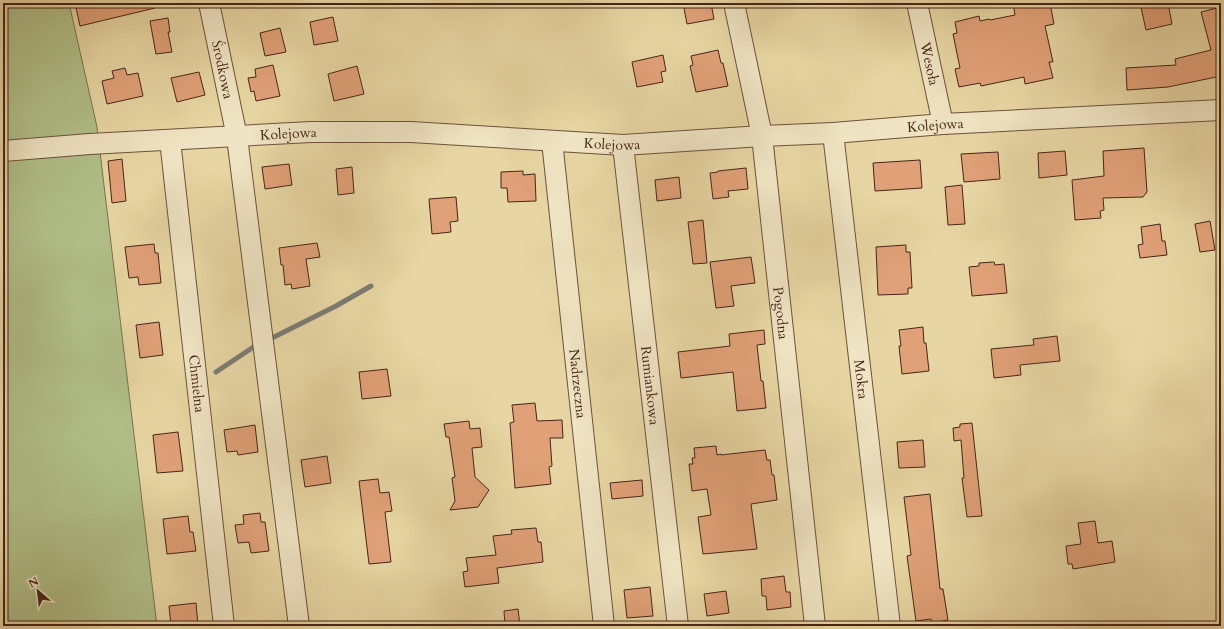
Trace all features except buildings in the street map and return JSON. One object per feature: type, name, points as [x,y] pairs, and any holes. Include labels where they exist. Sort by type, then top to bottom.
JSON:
[{"type":"street","name":"Środkowa","points":[[209,3],[237,137],[299,626]]},
{"type":"street","name":"Pogodna","points":[[734,3],[762,136],[815,626]]},
{"type":"street","name":"Wesoła","points":[[917,3],[944,124]]},
{"type":"street","name":"Kolejowa","points":[[3,151],[90,144],[311,132],[412,132],[623,145],[833,133],[944,124],[1221,110]]},
{"type":"street","name":"Mokra","points":[[833,133],[890,626]]},
{"type":"street","name":"Chmielna","points":[[170,140],[224,626]]},
{"type":"street","name":"Nadrzeczna","points":[[552,141],[604,626]]},
{"type":"street","name":"Rumiankowa","points":[[623,145],[678,626]]},
{"type":"green space","points":[[3,3],[69,3],[97,127],[157,626],[3,626]]},
{"type":"waterway","points":[[268,340],[336,306],[371,286]]},
{"type":"waterway","points":[[216,372],[259,344]]}]
